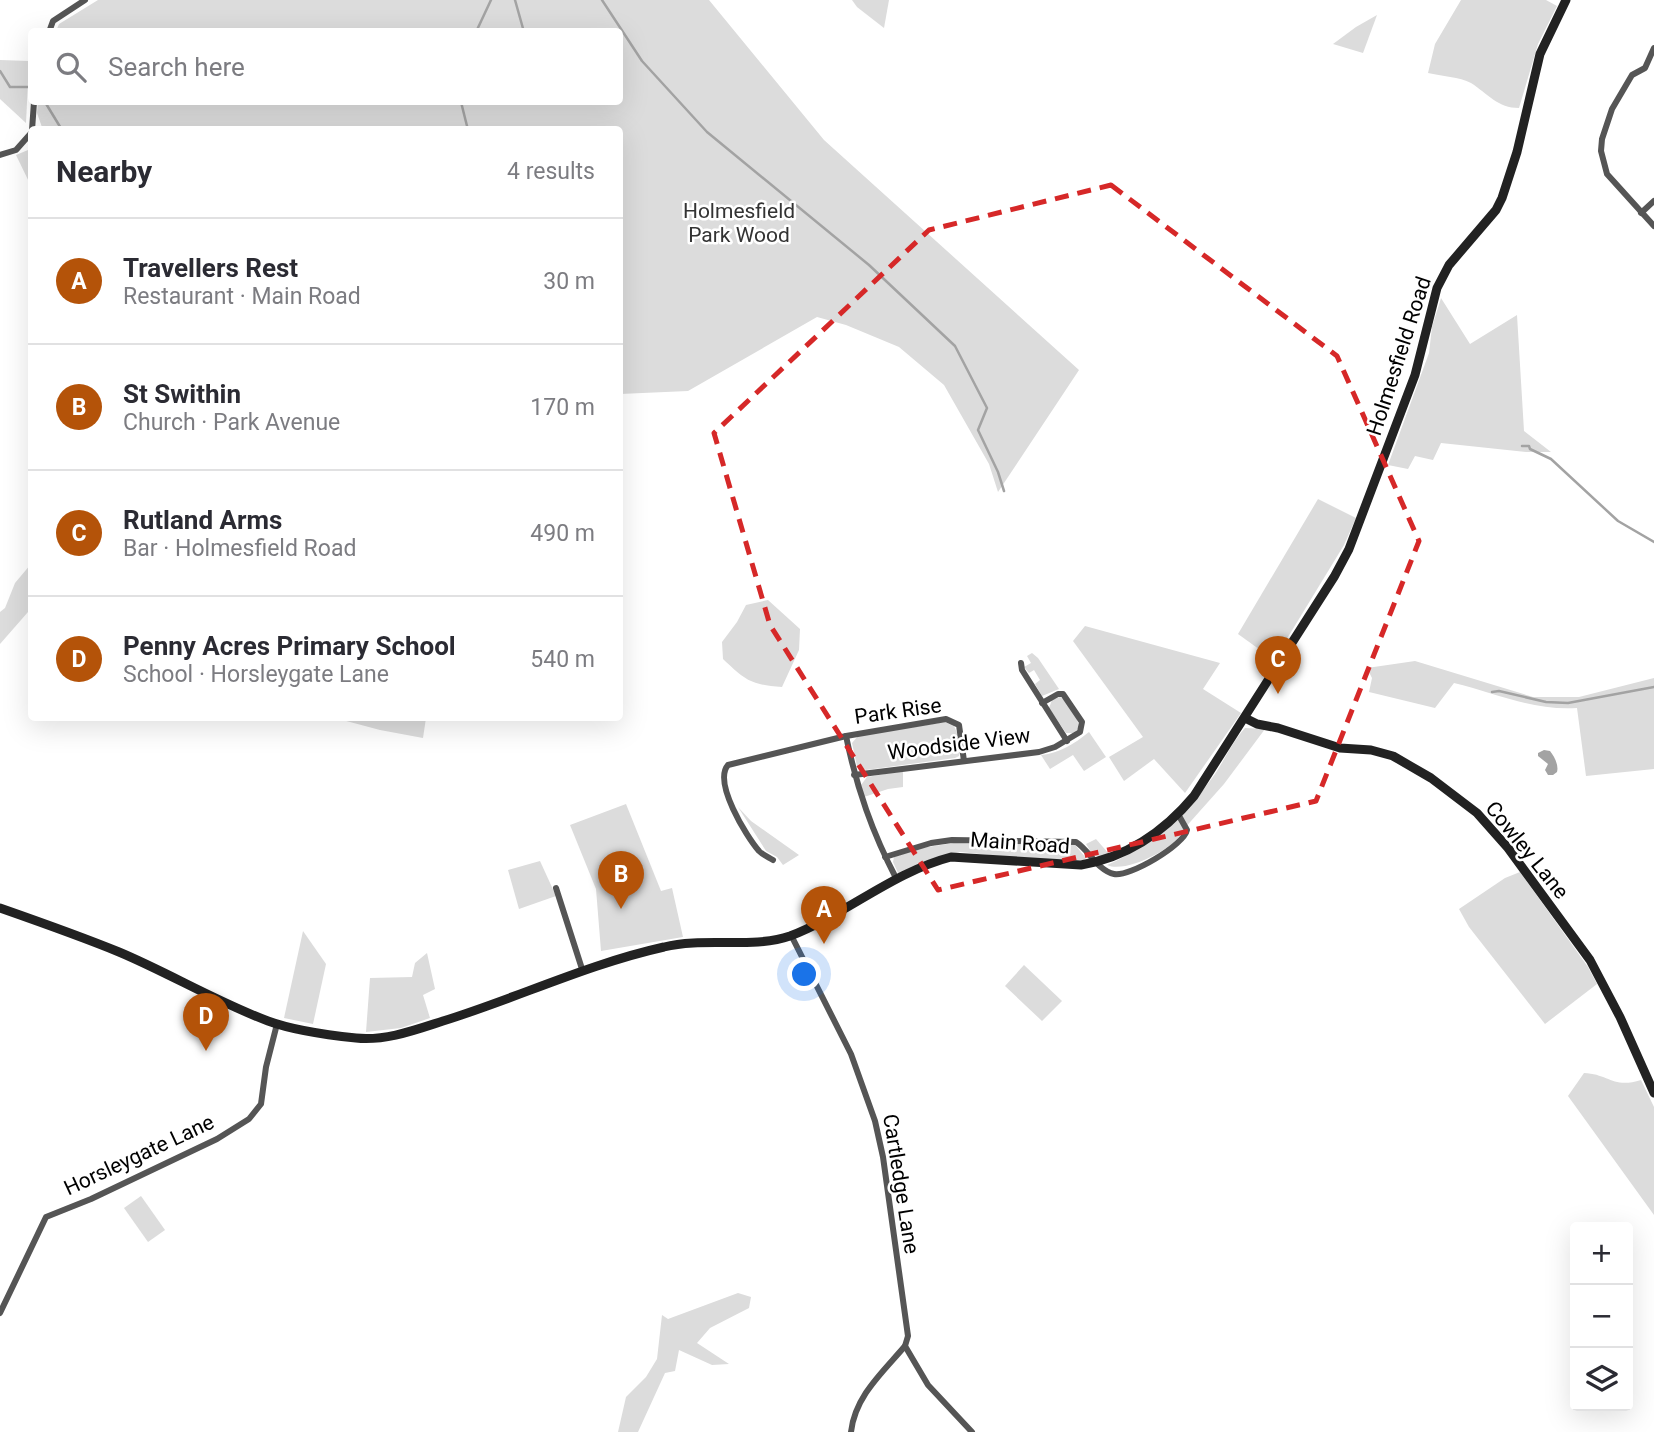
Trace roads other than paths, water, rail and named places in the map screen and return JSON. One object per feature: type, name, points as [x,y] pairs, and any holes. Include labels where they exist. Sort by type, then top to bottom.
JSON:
[{"type":"main road","name":"Holmesfield Road","points":[[1245,718],[1349,550],[1415,375],[1437,288],[1449,265],[1502,198],[1517,152],[1540,54],[1566,0]]},
{"type":"main road","name":"Main Road","points":[[0,908],[119,952],[277,1024],[358,1038],[389,1036],[463,1015],[636,955],[679,944],[764,940],[791,935],[897,880],[951,857],[1064,865],[1097,862],[1126,852],[1150,839],[1178,814],[1206,778],[1245,718]]},
{"type":"main road","name":"Cowley Lane","points":[[1245,718],[1257,724],[1340,748],[1371,750],[1393,756],[1430,778],[1477,813],[1508,848],[1590,960],[1620,1017],[1654,1093]]},
{"type":"street","points":[[51,28],[54,21],[85,0]]},
{"type":"street","points":[[1654,48],[1645,68],[1632,75],[1612,109],[1601,151],[1606,174],[1654,226]]},
{"type":"street","points":[[1645,68],[1654,71]]},
{"type":"street","points":[[32,126],[34,105]]},
{"type":"street","points":[[0,155],[16,150],[28,136]]},
{"type":"street","points":[[1641,213],[1654,201]]},
{"type":"street","name":"Woodside View","points":[[1021,663],[1022,670],[1067,741]]},
{"type":"street","name":"Woodside View","points":[[854,775],[1039,752],[1067,741],[1080,732],[1082,727],[1079,716],[1063,694],[1042,703]]},
{"type":"street","name":"Park Rise","points":[[774,860],[757,848],[737,816],[723,781],[725,768],[739,761],[883,728],[952,720],[959,725],[964,761]]},
{"type":"street","points":[[846,736],[854,775],[867,816],[897,880]]},
{"type":"street","name":"Main Road","points":[[1097,862],[1109,872],[1119,874],[1161,855],[1186,835],[1187,830],[1178,814]]},
{"type":"street","points":[[885,858],[931,843],[984,839],[1076,842],[1097,862]]},
{"type":"street","points":[[556,888],[583,972]]},
{"type":"street","name":"Cartledge Lane","points":[[791,935],[851,1054],[875,1121],[883,1157],[908,1336],[905,1346],[928,1385],[972,1432]]},
{"type":"street","name":"Horsleygate Lane","points":[[0,1313],[46,1217],[91,1199],[218,1139],[257,1113],[264,1095],[266,1067],[277,1024]]},
{"type":"street","points":[[851,1432],[854,1416],[864,1397],[880,1372],[905,1346]]},
{"type":"waterway","points":[[478,28],[491,0]]},
{"type":"waterway","points":[[515,0],[523,28]]},
{"type":"waterway","points":[[602,0],[620,28]]},
{"type":"waterway","points":[[623,32],[642,61],[707,132],[869,265],[955,346],[987,408],[978,430],[1004,491]]},
{"type":"waterway","points":[[0,71],[10,87],[28,87]]},
{"type":"waterway","points":[[47,105],[60,126]]},
{"type":"waterway","points":[[462,105],[467,126]]},
{"type":"waterway","points":[[1522,446],[1529,446],[1551,459],[1618,521],[1654,542]]},
{"type":"waterway","points":[[1492,692],[1499,691],[1546,702],[1568,703],[1654,687]]},
{"type":"place","name":"Rutland Arms","points":[[1278,694]]},
{"type":"place","name":"St Swithin","points":[[621,909]]},
{"type":"place","name":"Travellers Rest","points":[[824,944]]},
{"type":"place","name":"Penny Acres Primary School","points":[[206,1051]]},
{"type":"park label","name":"Holmesfield Park Wood","points":[[739,223]]}]
